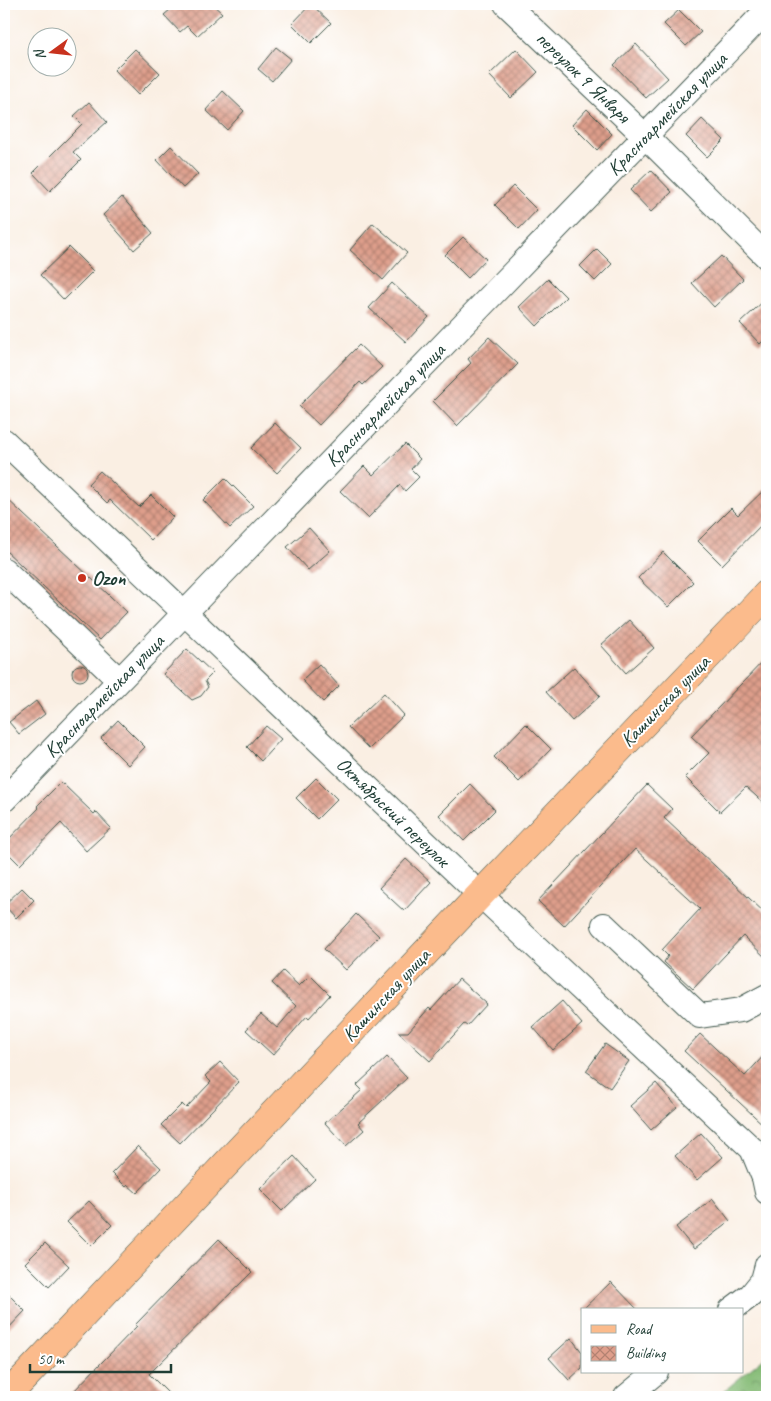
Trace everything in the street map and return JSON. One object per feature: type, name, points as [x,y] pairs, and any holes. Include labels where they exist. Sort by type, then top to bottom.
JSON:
[{"type":"main road","name":"Кашинская улица","points":[[6,1397],[767,594]]},
{"type":"street","name":"переулок 9 Января","points":[[506,4],[645,136],[767,257]]},
{"type":"street","name":"Красноармейская улица","points":[[4,800],[767,10]]},
{"type":"street","name":"Октябрьский переулок","points":[[4,441],[480,895],[752,1149],[764,1178],[767,1192]]},
{"type":"street","points":[[4,570],[119,680]]},
{"type":"street","points":[[604,925],[700,1016],[741,1010],[767,996]]},
{"type":"street","points":[[735,1308],[751,1295],[763,1280],[767,1264]]},
{"type":"street","points":[[626,1397],[654,1374]]},
{"type":"green space","points":[[767,1355],[767,1397],[717,1397]]},
{"type":"building","points":[[177,4],[212,4],[222,13],[197,36],[187,26],[180,32],[164,15]]},
{"type":"building","points":[[311,4],[331,23],[311,43],[292,24]]},
{"type":"building","points":[[679,10],[701,32],[686,46],[664,24]]},
{"type":"building","points":[[636,44],[668,78],[646,98],[614,65]]},
{"type":"building","points":[[276,47],[291,59],[272,81],[258,69]]},
{"type":"building","points":[[135,49],[160,73],[138,95],[114,70]]},
{"type":"building","points":[[516,49],[538,72],[511,98],[489,75]]},
{"type":"building","points":[[223,91],[244,111],[227,130],[206,110]]},
{"type":"building","points":[[89,102],[107,122],[73,152],[81,160],[50,191],[33,173],[82,124],[74,116]]},
{"type":"building","points":[[587,109],[612,134],[597,150],[572,125]]},
{"type":"building","points":[[702,119],[724,140],[707,157],[686,136]]},
{"type":"building","points":[[171,146],[198,174],[183,188],[157,160]]},
{"type":"building","points":[[651,170],[672,192],[651,212],[630,190]]},
{"type":"building","points":[[513,186],[537,210],[519,229],[495,205]]},
{"type":"building","points":[[122,197],[153,233],[134,250],[103,215]]},
{"type":"building","points":[[373,223],[407,253],[383,280],[350,250]]},
{"type":"building","points":[[463,237],[486,259],[468,278],[445,255]]},
{"type":"building","points":[[69,247],[93,271],[64,300],[40,275]]},
{"type":"building","points":[[597,249],[612,264],[595,281],[580,266]]},
{"type":"building","points":[[721,256],[743,279],[714,307],[692,283]]},
{"type":"building","points":[[548,279],[566,297],[537,326],[519,307]]},
{"type":"building","points":[[392,283],[429,317],[406,342],[369,308]]},
{"type":"building","points":[[767,298],[767,337],[760,344],[740,323]]},
{"type":"building","points":[[489,337],[518,364],[457,426],[433,401],[471,363],[468,359]]},
{"type":"building","points":[[359,345],[382,367],[363,385],[360,382],[319,425],[299,406]]},
{"type":"building","points":[[275,423],[301,448],[277,473],[251,448]]},
{"type":"building","points":[[405,444],[420,459],[411,469],[419,477],[405,491],[400,485],[368,518],[340,491],[364,466],[373,475]]},
{"type":"building","points":[[100,471],[139,507],[151,495],[173,517],[151,540],[110,500],[107,503],[88,484]]},
{"type":"building","points":[[225,478],[253,506],[230,528],[203,500]]},
{"type":"building","points":[[767,487],[767,519],[722,565],[698,541],[731,508],[738,515]]},
{"type":"building","points":[[4,496],[127,612],[100,640],[4,549]]},
{"type":"building","points":[[309,528],[330,551],[308,570],[287,547]]},
{"type":"building","points":[[663,552],[693,582],[668,607],[638,578]]},
{"type":"building","points":[[629,620],[654,648],[626,673],[601,645]]},
{"type":"building","points":[[187,649],[213,673],[205,681],[208,687],[201,696],[192,700],[163,674]]},
{"type":"building","points":[[767,657],[767,806],[746,787],[720,812],[685,777],[709,753],[691,736]]},
{"type":"building","points":[[319,664],[339,686],[323,702],[302,680]]},
{"type":"building","points":[[77,665],[83,665],[88,670],[86,679],[77,681],[72,676],[72,670]]},
{"type":"building","points":[[574,667],[600,696],[572,721],[546,692]]},
{"type":"building","points":[[384,693],[404,715],[369,749],[348,727]]},
{"type":"building","points":[[36,701],[45,714],[19,734],[9,722]]},
{"type":"building","points":[[118,720],[145,747],[128,765],[101,738]]},
{"type":"building","points":[[526,724],[551,749],[519,782],[494,757]]},
{"type":"building","points":[[266,726],[281,739],[261,761],[247,747]]},
{"type":"building","points":[[316,778],[337,799],[317,819],[296,798]]},
{"type":"building","points":[[61,782],[94,814],[96,812],[111,828],[86,851],[61,823],[20,865],[4,849],[4,844]]},
{"type":"building","points":[[470,784],[495,810],[464,841],[439,815]]},
{"type":"building","points":[[647,785],[672,809],[664,818],[767,915],[767,959],[743,936],[693,989],[664,962],[668,956],[662,950],[700,909],[635,849],[564,926],[538,901]]},
{"type":"building","points":[[406,859],[431,882],[404,911],[379,888]]},
{"type":"building","points":[[22,888],[34,900],[16,918],[4,905]]},
{"type":"building","points":[[356,914],[379,936],[346,970],[324,949]]},
{"type":"building","points":[[283,971],[299,986],[310,975],[330,995],[309,1018],[307,1016],[273,1055],[246,1030],[261,1014],[277,1028],[296,1006],[272,983]]},
{"type":"building","points":[[459,979],[487,1004],[467,1026],[464,1024],[430,1061],[398,1032],[408,1032],[429,1008],[431,1010]]},
{"type":"building","points":[[562,1001],[582,1024],[553,1050],[533,1027]]},
{"type":"building","points":[[700,1034],[745,1076],[767,1052],[767,1128],[684,1051]]},
{"type":"building","points":[[605,1044],[629,1061],[610,1088],[586,1071]]},
{"type":"building","points":[[387,1057],[407,1078],[358,1123],[364,1130],[346,1146],[325,1123],[362,1090],[357,1085]]},
{"type":"building","points":[[220,1062],[239,1082],[180,1143],[161,1125],[182,1104],[186,1108],[211,1082],[205,1076]]},
{"type":"building","points":[[656,1083],[677,1107],[651,1130],[630,1106]]},
{"type":"building","points":[[701,1133],[723,1157],[697,1180],[675,1156]]},
{"type":"building","points":[[138,1146],[161,1168],[137,1193],[128,1185],[126,1187],[112,1173]]},
{"type":"building","points":[[294,1156],[315,1179],[282,1211],[260,1189]]},
{"type":"building","points":[[713,1199],[730,1221],[694,1249],[676,1227]]},
{"type":"building","points":[[89,1201],[112,1225],[91,1246],[67,1222]]},
{"type":"building","points":[[219,1239],[252,1272],[149,1374],[172,1397],[68,1397],[137,1326],[135,1325]]},
{"type":"building","points":[[45,1243],[69,1266],[49,1287],[25,1263]]},
{"type":"building","points":[[611,1282],[636,1308],[584,1308]]},
{"type":"building","points":[[4,1290],[25,1311],[4,1333]]},
{"type":"building","points":[[571,1338],[581,1351],[581,1369],[569,1380],[549,1358]]},
{"type":"place","name":"Ozon","points":[[82,578]]}]
